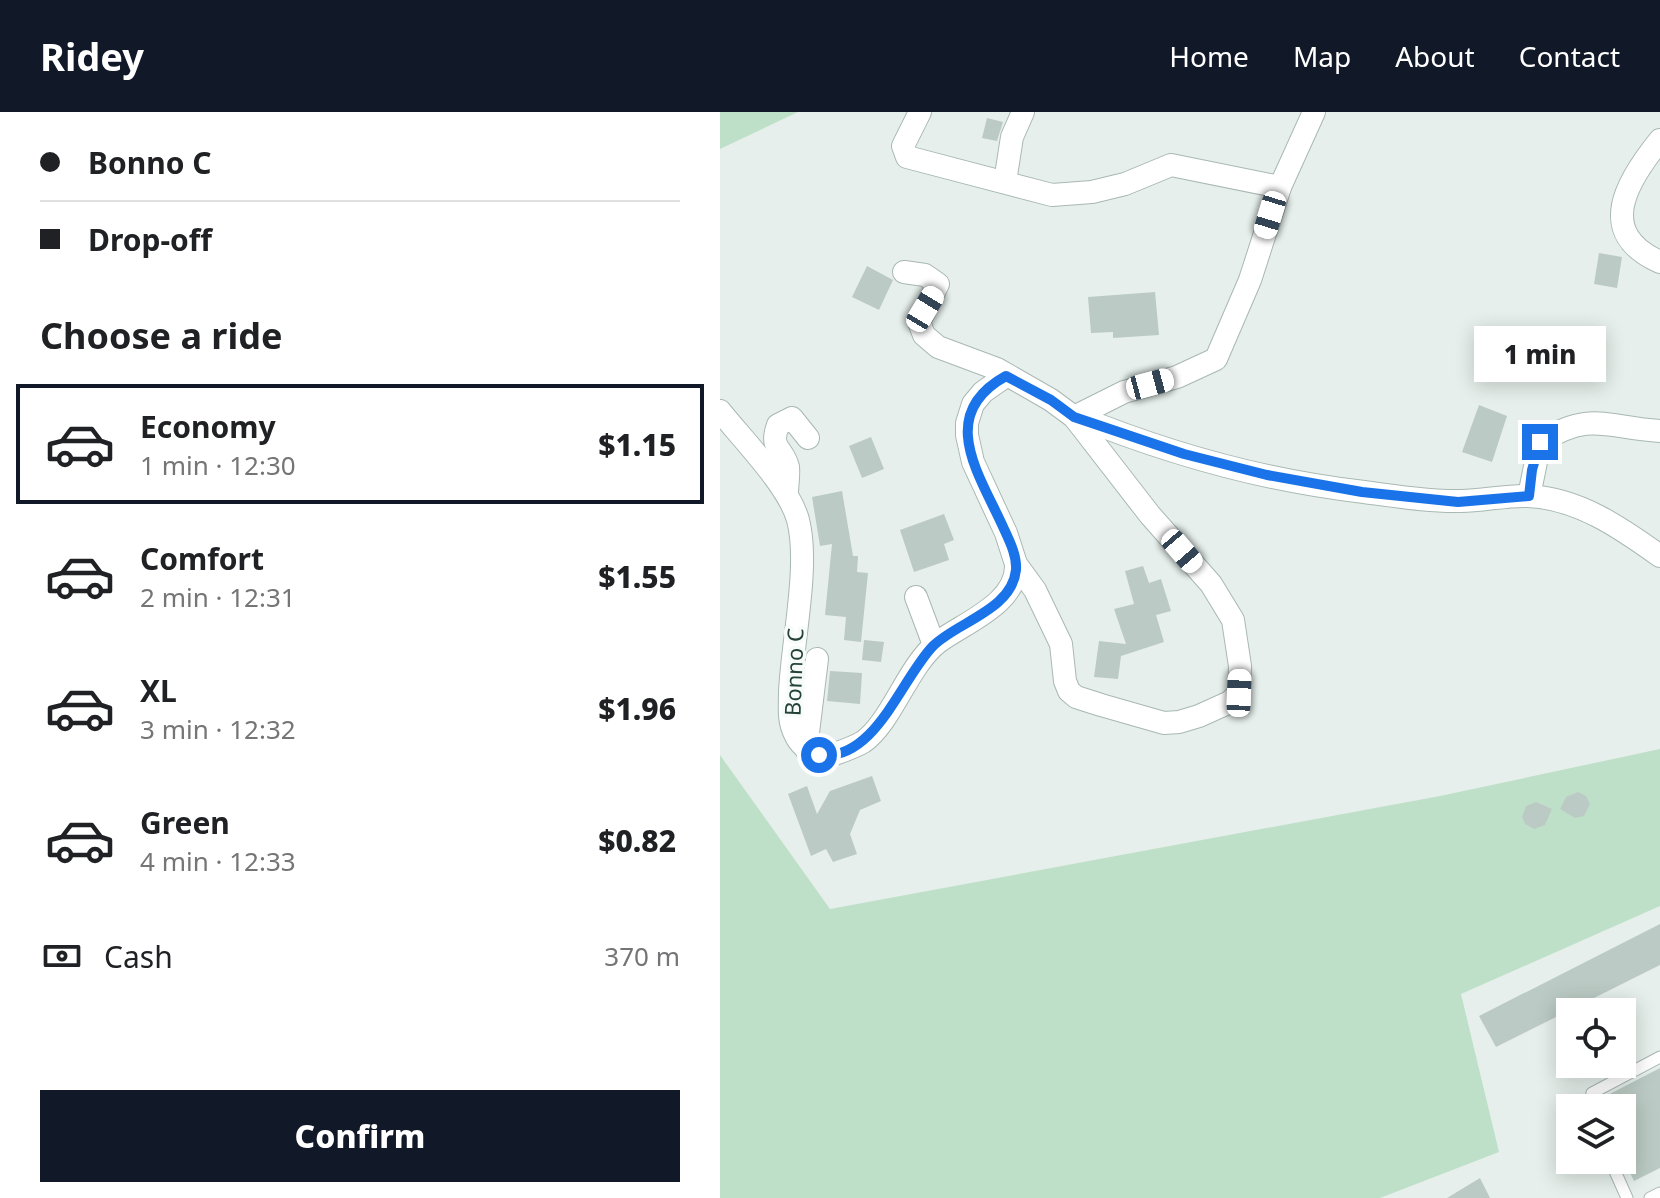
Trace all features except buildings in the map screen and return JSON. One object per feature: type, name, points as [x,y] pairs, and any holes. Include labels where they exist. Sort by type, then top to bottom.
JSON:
[{"type":"street","points":[[920,112],[903,146],[907,157],[1052,195],[1092,192],[1125,184],[1171,165],[1280,187]]},
{"type":"street","points":[[1005,182],[1012,137],[1023,112]]},
{"type":"street","points":[[1075,416],[1124,392],[1177,377],[1216,359],[1250,280],[1280,187],[1314,112]]},
{"type":"street","points":[[1660,140],[1621,202],[1622,227],[1633,246],[1660,262]]},
{"type":"street","points":[[904,272],[925,275],[938,284],[919,322],[924,335],[938,347],[997,369],[1075,416],[1184,454],[1267,475],[1362,492],[1458,502],[1529,496],[1563,503],[1598,515],[1660,556]]},
{"type":"street","points":[[1006,376],[983,392],[973,404],[967,435],[973,462],[1006,533],[1016,564],[1035,590],[1061,644],[1069,691],[1076,697],[1164,723],[1199,716],[1230,702],[1239,693],[1240,666],[1233,620],[1211,584],[1150,515],[1075,416]]},
{"type":"street","name":"Bonno C","points":[[720,411],[787,494],[802,536],[790,715],[795,734],[806,749],[829,756],[863,742],[875,730],[934,645],[1000,600],[1014,580],[1016,564]]},
{"type":"street","points":[[787,494],[789,470],[775,447],[774,436],[778,425],[792,418],[808,438]]},
{"type":"street","points":[[1529,496],[1540,442],[1559,430],[1587,422],[1660,431]]},
{"type":"street","points":[[916,597],[934,645]]},
{"type":"street","points":[[806,749],[817,659]]},
{"type":"lane","points":[[1592,1094],[1660,1057]]},
{"type":"lane","points":[[1616,1174],[1627,1198]]},
{"type":"lane","points":[[1650,1198],[1660,1193]]},
{"type":"green space","points":[[720,112],[798,112],[720,149]]},
{"type":"green space","points":[[1660,749],[1660,906],[1461,994],[1499,1152],[1380,1198],[720,1198],[720,755],[830,909],[1440,796]]},
{"type":"route","points":[[819,755],[829,756],[863,742],[875,730],[934,645],[1000,600],[1014,580],[1016,558],[973,462],[967,435],[973,404],[983,392],[1006,376],[1051,400],[1074,417],[1184,454],[1267,475],[1362,492],[1458,502],[1529,496],[1540,442]]}]
